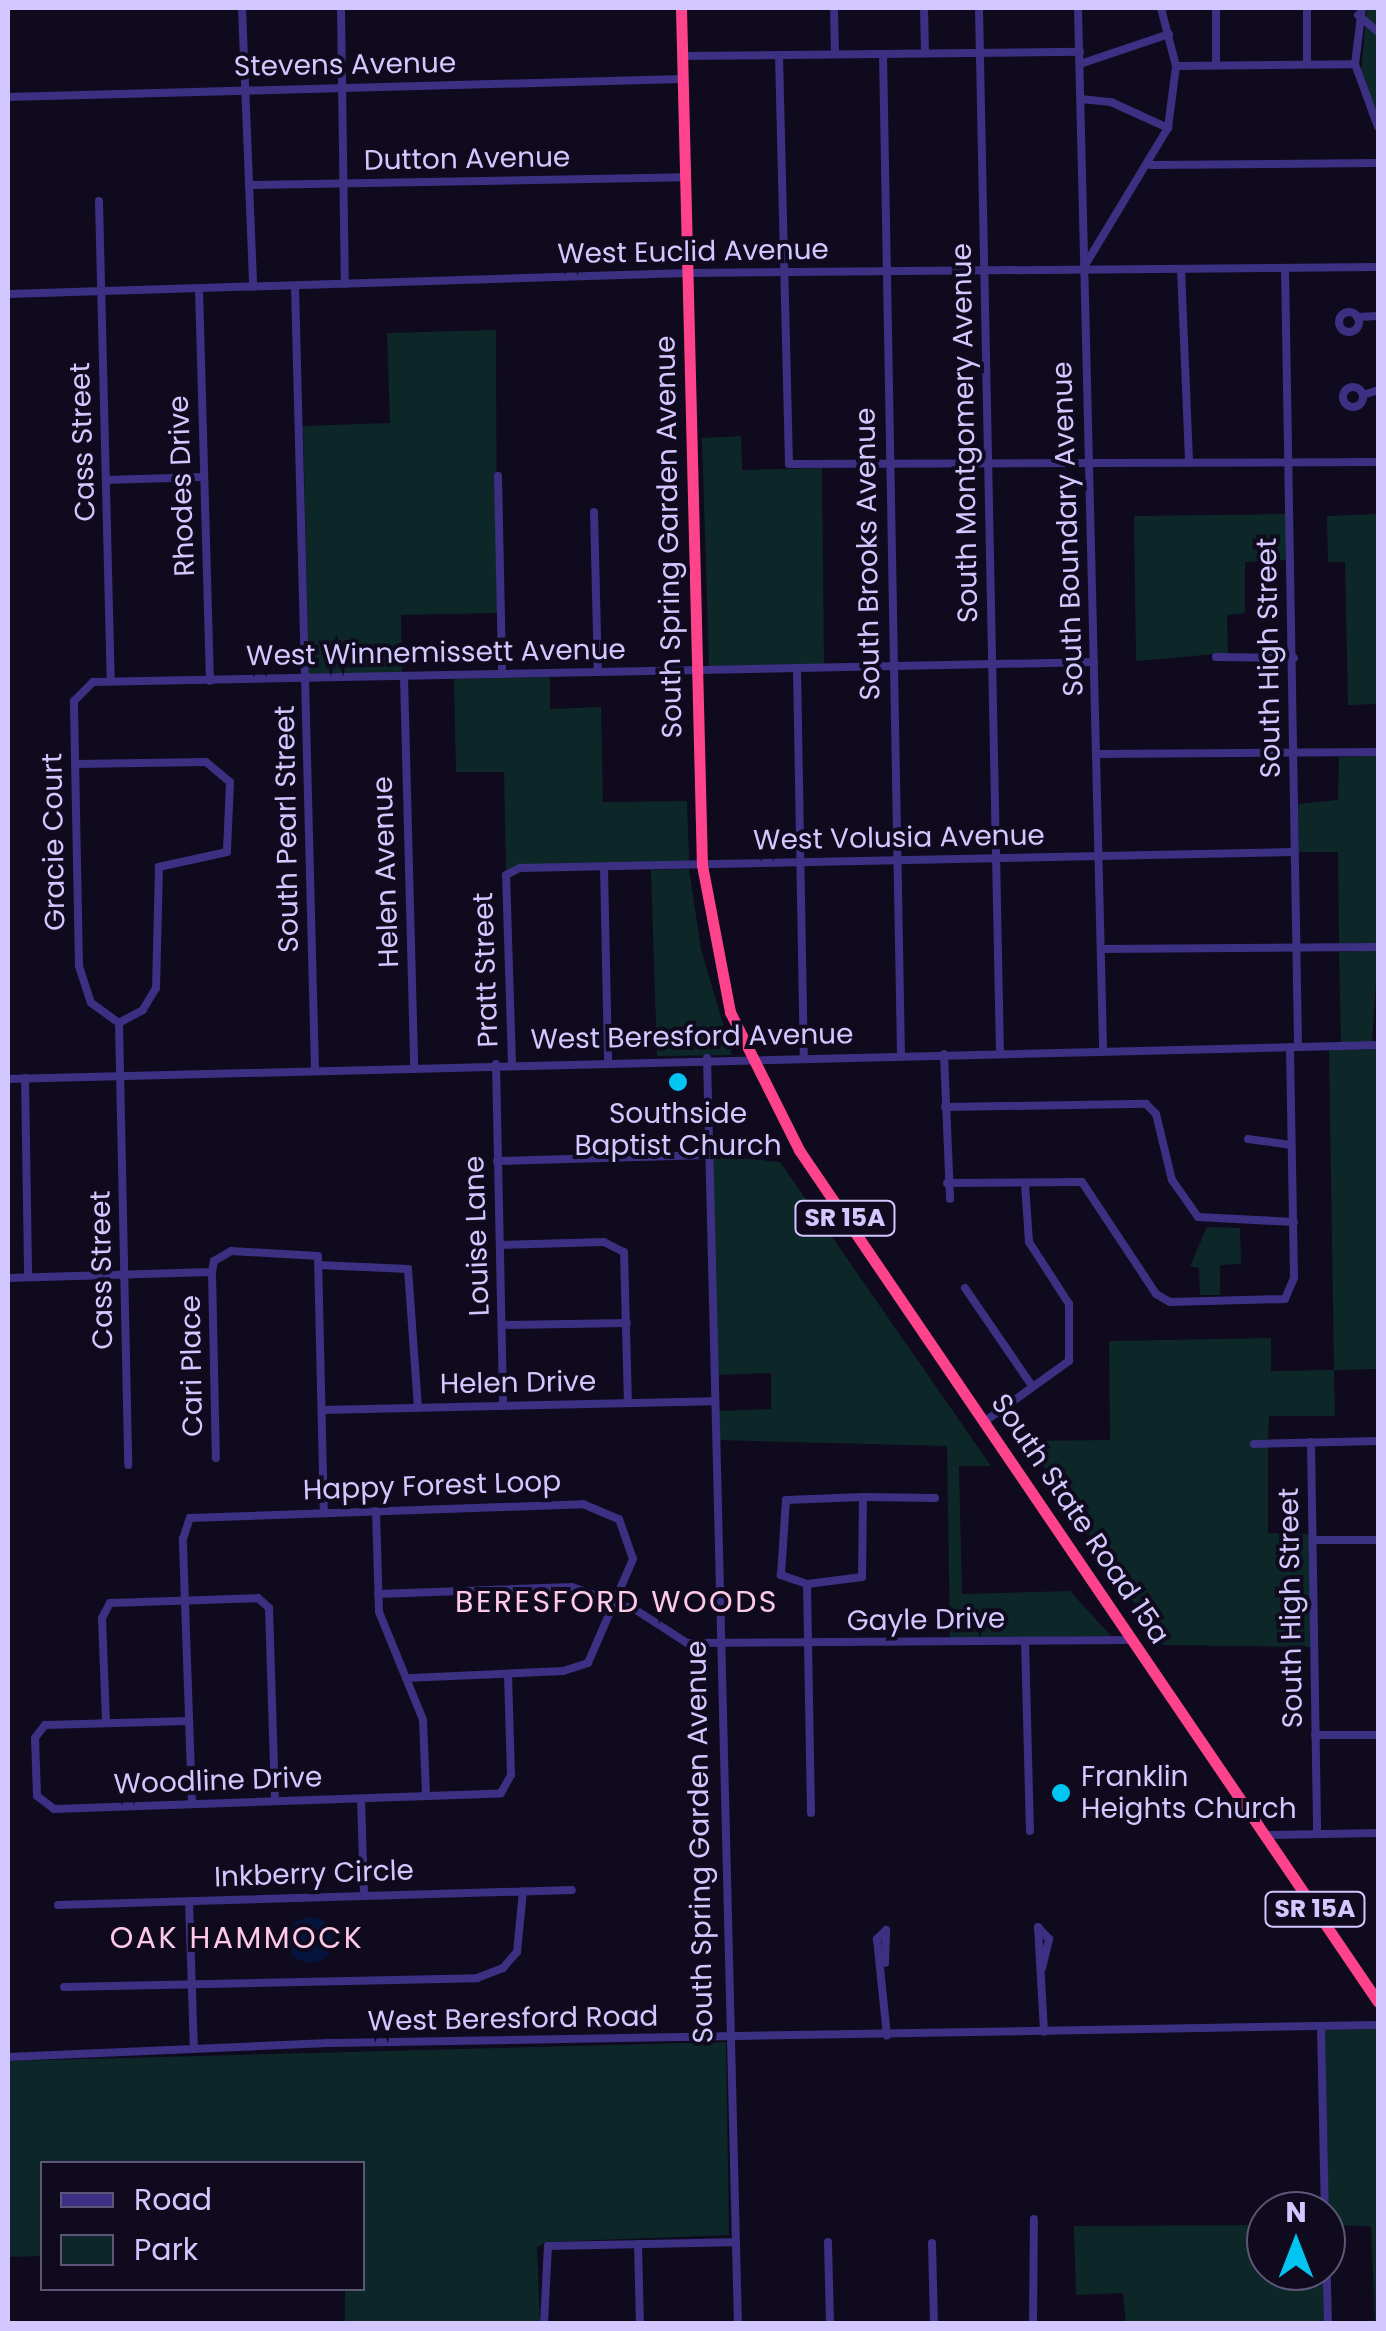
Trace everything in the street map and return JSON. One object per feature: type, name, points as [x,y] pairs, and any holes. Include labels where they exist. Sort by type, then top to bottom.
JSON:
[{"type":"highway","name":"South Spring Garden Avenue","points":[[681,8],[702,865],[716,963],[749,1059]]},
{"type":"highway","name":"South State Road 15a","points":[[749,1059],[799,1150],[1378,2002]]},
{"type":"street","points":[[242,8],[253,287]]},
{"type":"street","points":[[341,8],[345,284]]},
{"type":"street","points":[[834,8],[835,54]]},
{"type":"street","points":[[924,8],[925,53]]},
{"type":"street","name":"South Montgomery Avenue","points":[[979,8],[1000,1052]]},
{"type":"street","name":"South Boundary Avenue","points":[[1078,8],[1103,1049]]},
{"type":"street","points":[[1083,268],[1150,165],[1168,128],[1176,66],[1161,8]]},
{"type":"street","points":[[1216,8],[1216,66]]},
{"type":"street","points":[[1307,8],[1307,64]]},
{"type":"street","points":[[1360,11],[1378,32]]},
{"type":"street","points":[[1360,11],[1355,64],[1378,127]]},
{"type":"street","points":[[1080,64],[1168,34]]},
{"type":"street","points":[[682,56],[1080,52]]},
{"type":"street","name":"South Brooks Avenue","points":[[883,54],[886,464],[902,1054]]},
{"type":"street","points":[[779,55],[789,464],[1378,462]]},
{"type":"street","points":[[1176,66],[1355,64]]},
{"type":"street","name":"Stevens Avenue","points":[[8,96],[683,80]]},
{"type":"street","points":[[1081,100],[1111,102],[1168,128]]},
{"type":"street","points":[[1150,165],[1378,163]]},
{"type":"street","name":"Dutton Avenue","points":[[250,185],[686,177]]},
{"type":"street","name":"Cass Street","points":[[99,201],[112,682]]},
{"type":"street","name":"West Euclid Avenue","points":[[8,294],[688,273],[1378,267]]},
{"type":"street","points":[[1181,268],[1189,463]]},
{"type":"street","name":"South High Street","points":[[1025,1184],[1082,1182],[1094,1192],[1137,1268],[1170,1302],[1285,1299],[1292,1291],[1296,950],[1285,268]]},
{"type":"street","name":"South Pearl Street","points":[[295,286],[315,1071]]},
{"type":"street","name":"Rhodes Drive","points":[[198,289],[210,680]]},
{"type":"street","points":[[1357,317],[1378,316]]},
{"type":"street","points":[[1363,395],[1378,390]]},
{"type":"street","points":[[498,476],[502,674]]},
{"type":"street","points":[[106,480],[204,477]]},
{"type":"street","points":[[594,512],[598,672]]},
{"type":"street","points":[[1216,657],[1294,658]]},
{"type":"street","name":"West Winnemissett Avenue","points":[[80,687],[112,682],[1094,662]]},
{"type":"street","points":[[797,668],[804,1058]]},
{"type":"street","name":"Helen Avenue","points":[[404,676],[414,1067]]},
{"type":"street","name":"Gracie Court","points":[[80,687],[75,764],[86,996],[119,1023]]},
{"type":"street","points":[[1096,754],[1378,752]]},
{"type":"street","points":[[75,764],[206,762],[230,782],[227,852],[158,868],[156,988],[143,1010],[119,1023]]},
{"type":"street","name":"West Volusia Avenue","points":[[506,874],[604,867],[1294,852]]},
{"type":"street","points":[[604,867],[608,1061]]},
{"type":"street","name":"Pratt Street","points":[[506,874],[512,1064]]},
{"type":"street","points":[[1102,949],[1378,947]]},
{"type":"street","name":"Cass Street","points":[[119,1023],[128,1465]]},
{"type":"street","name":"West Beresford Avenue","points":[[8,1079],[707,1058],[1378,1045]]},
{"type":"street","points":[[944,1054],[950,1199]]},
{"type":"street","name":"South Spring Garden Avenue","points":[[707,1058],[732,2242],[738,2324]]},
{"type":"street","name":"Louise Lane","points":[[496,1064],[504,1406]]},
{"type":"street","points":[[24,1078],[28,1278]]},
{"type":"street","points":[[946,1107],[1146,1104],[1156,1114],[1172,1180],[1198,1217],[1294,1222]]},
{"type":"street","points":[[1248,1140],[1292,1145]]},
{"type":"street","points":[[497,1161],[709,1155]]},
{"type":"street","points":[[948,1183],[1025,1184],[1025,1230],[1069,1304],[1069,1361],[984,1422]]},
{"type":"street","points":[[500,1245],[618,1244],[626,1262],[628,1402]]},
{"type":"street","points":[[8,1278],[212,1272],[214,1261],[231,1251],[301,1249],[319,1265],[400,1264],[411,1282],[418,1408]]},
{"type":"street","points":[[319,1265],[324,1511]]},
{"type":"street","name":"Cari Place","points":[[212,1272],[216,1458]]},
{"type":"street","points":[[965,1288],[1032,1386]]},
{"type":"street","points":[[502,1325],[627,1323]]},
{"type":"street","name":"Helen Drive","points":[[323,1410],[714,1400]]},
{"type":"street","points":[[1254,1444],[1378,1441]]},
{"type":"street","name":"South High Street","points":[[1311,1442],[1316,1834]]},
{"type":"street","points":[[863,1497],[862,1577],[807,1584],[781,1575],[781,1504],[863,1497],[934,1498]]},
{"type":"street","name":"Happy Forest Loop","points":[[192,1803],[186,1600],[190,1518],[324,1511],[607,1510],[632,1546],[616,1602],[588,1663],[508,1674],[406,1678]]},
{"type":"street","points":[[376,1511],[378,1594],[389,1649],[423,1720],[426,1795]]},
{"type":"street","points":[[1313,1540],[1378,1540]]},
{"type":"street","points":[[807,1584],[811,1813]]},
{"type":"street","name":"Gayle Drive","points":[[378,1594],[550,1586],[616,1602],[677,1640],[720,1645],[1132,1640]]},
{"type":"street","points":[[106,1722],[104,1609],[186,1600],[258,1598],[269,1608],[275,1801]]},
{"type":"street","points":[[1026,1641],[1030,1832]]},
{"type":"street","name":"Woodline Drive","points":[[188,1722],[106,1722],[38,1731],[44,1806],[361,1799],[506,1790],[508,1674]]},
{"type":"street","points":[[1315,1735],[1378,1734]]},
{"type":"street","points":[[361,1799],[364,1895]]},
{"type":"street","points":[[1265,1835],[1378,1833]]},
{"type":"street","name":"Inkberry Circle","points":[[58,1905],[572,1890]]},
{"type":"street","points":[[64,1988],[492,1974],[521,1942],[523,1891]]},
{"type":"street","points":[[189,1901],[194,2050]]},
{"type":"street","points":[[884,1963],[887,2035]]},
{"type":"street","points":[[1042,1968],[1044,2032]]},
{"type":"street","name":"West Beresford Road","points":[[8,2057],[1378,2025]]},
{"type":"street","points":[[1322,2026],[1325,2191]]},
{"type":"street","points":[[1033,2324],[1034,2219]]},
{"type":"street","points":[[544,2324],[548,2246],[732,2242]]},
{"type":"street","points":[[828,2242],[830,2324]]},
{"type":"street","points":[[932,2242],[934,2324]]},
{"type":"street","points":[[638,2244],[640,2324]]},
{"type":"street","points":[[1327,2291],[1328,2324]]},
{"type":"green space","points":[[1367,8],[1378,9],[1378,117],[1361,73]]},
{"type":"green space","points":[[496,330],[497,613],[401,615],[402,673],[309,674],[303,426],[390,423],[387,333]]},
{"type":"green space","points":[[741,436],[742,470],[822,468],[824,664],[709,666],[702,438]]},
{"type":"green space","points":[[1286,514],[1286,560],[1245,562],[1245,613],[1227,615],[1228,653],[1136,661],[1134,516]]},
{"type":"green space","points":[[1378,514],[1378,704],[1348,705],[1345,562],[1328,562],[1327,516]]},
{"type":"green space","points":[[550,677],[550,709],[601,707],[603,802],[687,801],[689,862],[506,870],[504,772],[456,772],[454,679]]},
{"type":"green space","points":[[1378,756],[1378,943],[1339,944],[1338,852],[1299,852],[1298,804],[1338,800],[1339,757]]},
{"type":"green space","points":[[689,869],[701,949],[732,1055],[657,1056],[651,870]]},
{"type":"green space","points":[[1378,950],[1372,1042],[1341,1042],[1339,952]]},
{"type":"green space","points":[[1378,1049],[1378,1369],[1334,1370],[1329,1050]]},
{"type":"green space","points":[[712,1155],[780,1162],[991,1466],[959,1466],[962,1594],[1070,1591],[1111,1636],[950,1638],[947,1446],[718,1440],[718,1411],[771,1409],[771,1373],[717,1375]]},
{"type":"green space","points":[[1207,1227],[1240,1228],[1241,1264],[1220,1265],[1220,1295],[1200,1295],[1199,1268],[1190,1266]]},
{"type":"green space","points":[[1271,1338],[1271,1371],[1334,1370],[1335,1416],[1269,1416],[1268,1439],[1251,1441],[1252,1448],[1268,1446],[1268,1533],[1310,1534],[1311,1647],[1162,1645],[1027,1441],[1110,1440],[1109,1341]]},
{"type":"green space","points":[[1378,2029],[1378,2323],[1371,2226],[1346,2225],[1346,2191],[1328,2191],[1325,2030]]},
{"type":"green space","points":[[726,2042],[729,2235],[547,2242],[537,2247],[540,2323],[345,2323],[345,2291],[365,2291],[365,2161],[40,2161],[40,2256],[8,2257],[8,2061]]},
{"type":"green space","points":[[1246,2225],[1246,2291],[1323,2291],[1324,2323],[1126,2323],[1123,2293],[1076,2295],[1074,2226]]},
{"type":"water","points":[[310,1917],[327,1923],[333,1940],[327,1957],[310,1963],[293,1957],[287,1940],[293,1923]]},
{"type":"place","name":"Southside Baptist Church","points":[[678,1082]]},
{"type":"place","name":"Franklin Heights Church","points":[[1061,1793]]},
{"type":"district","name":"BERESFORD WOODS","points":[[617,1602]]},
{"type":"district","name":"OAK HAMMOCK","points":[[237,1938]]}]
